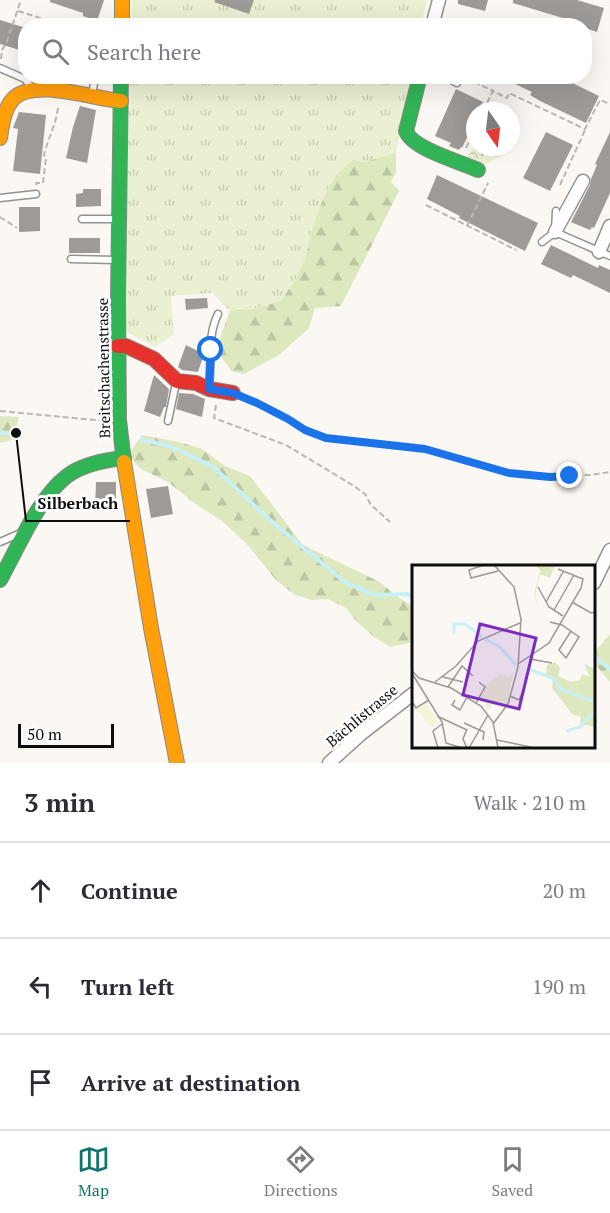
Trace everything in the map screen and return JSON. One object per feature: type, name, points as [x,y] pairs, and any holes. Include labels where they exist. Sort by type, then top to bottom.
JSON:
[{"type":"street","points":[[122,0],[122,18]]},
{"type":"street","points":[[434,18],[439,0]]},
{"type":"street","points":[[0,138],[0,126],[8,103],[25,84]]},
{"type":"street","points":[[37,84],[92,97],[121,101]]},
{"type":"street","name":"Breitschachenstrasse","points":[[121,84],[119,420],[151,628],[177,763]]},
{"type":"street","points":[[418,84],[407,126],[407,135],[411,139],[478,170]]},
{"type":"street","points":[[555,232],[583,181]]},
{"type":"street","points":[[604,254],[610,226]]},
{"type":"street","points":[[118,346],[126,346],[154,359],[177,381],[196,383],[221,391]]},
{"type":"street","points":[[0,579],[46,501],[65,478],[92,464],[124,458]]},
{"type":"street","points":[[595,581],[610,550]]},
{"type":"street","name":"Bächlistrasse","points":[[329,763],[361,734],[412,695]]},
{"type":"lane","points":[[0,68],[18,76]]},
{"type":"lane","points":[[92,97],[93,84]]},
{"type":"lane","points":[[0,198],[36,194]]},
{"type":"lane","points":[[542,242],[555,232],[556,211]]},
{"type":"lane","points":[[82,219],[120,219]]},
{"type":"lane","points":[[555,232],[604,254]]},
{"type":"lane","points":[[71,259],[120,260]]},
{"type":"lane","points":[[218,314],[210,336],[212,359],[221,391]]},
{"type":"lane","points":[[168,421],[177,381]]},
{"type":"lane","points":[[0,542],[20,532],[26,536]]},
{"type":"path","points":[[2,50],[21,0]]},
{"type":"path","points":[[18,11],[40,18]]},
{"type":"path","points":[[479,84],[507,98],[509,93],[585,129]]},
{"type":"path","points":[[488,102],[494,91]]},
{"type":"path","points":[[560,185],[600,100],[610,104]]},
{"type":"path","points":[[36,194],[36,183],[43,183],[46,158],[44,155],[58,109]]},
{"type":"path","points":[[459,161],[466,147]]},
{"type":"path","points":[[467,226],[490,178],[478,170]]},
{"type":"path","points":[[426,205],[516,250]]},
{"type":"path","points":[[0,217],[17,228]]},
{"type":"path","points":[[390,522],[371,505],[365,494],[286,445],[214,418],[221,391],[288,419],[305,430],[326,438],[425,449],[509,473],[540,476],[590,475],[610,472]]},
{"type":"path","points":[[0,411],[100,421],[119,420]]},
{"type":"green space","points":[[132,0],[214,0],[223,5],[254,0],[427,0],[423,18],[131,18]]},
{"type":"green space","points":[[130,84],[410,84],[396,153],[364,162],[353,161],[319,211],[311,230],[306,256],[295,280],[281,301],[253,309],[230,311],[212,293],[171,296],[174,334],[155,347],[123,330]]},
{"type":"green space","points":[[396,153],[396,173],[391,182],[399,191],[341,306],[315,308],[309,328],[279,355],[244,374],[231,371],[216,349],[230,311],[253,309],[281,301],[295,280],[306,256],[311,231],[324,197],[337,174],[353,160],[364,162]]},
{"type":"green space","points":[[468,156],[499,156],[482,167],[467,158]]},
{"type":"green space","points":[[0,416],[19,417],[13,440],[0,443]]},
{"type":"green space","points":[[142,435],[202,449],[225,466],[250,476],[303,545],[380,582],[412,605],[412,642],[390,647],[356,621],[346,608],[328,599],[312,600],[295,595],[276,580],[246,543],[222,521],[168,482],[141,469],[128,455]]},
{"type":"green space","points":[[609,635],[610,682],[595,664],[595,652]]},
{"type":"building","points":[[50,0],[104,0],[98,18],[89,18],[83,16],[83,13],[50,2]]},
{"type":"building","points":[[215,0],[254,0],[249,14],[214,2]]},
{"type":"building","points":[[458,0],[488,0],[485,11],[458,4]]},
{"type":"building","points":[[513,0],[577,0],[604,8],[597,32],[592,30],[592,18],[563,18],[513,3]]},
{"type":"building","points":[[0,20],[18,26],[18,50],[0,44]]},
{"type":"building","points":[[515,84],[574,84],[599,96],[586,123],[540,101],[530,95],[532,92]]},
{"type":"building","points":[[456,89],[483,102],[466,102],[466,140],[462,148],[459,150],[449,146],[451,143],[435,136]]},
{"type":"building","points":[[80,106],[96,110],[87,163],[66,158]]},
{"type":"building","points":[[19,112],[46,115],[40,174],[13,171],[18,129],[13,128]]},
{"type":"building","points":[[546,132],[573,145],[550,191],[523,178]]},
{"type":"building","points":[[610,132],[610,193],[594,228],[590,230],[571,222],[590,185],[597,165],[595,164]]},
{"type":"building","points":[[437,175],[538,223],[525,251],[427,199]]},
{"type":"building","points":[[83,189],[101,189],[101,206],[76,207],[76,194],[83,193]]},
{"type":"building","points":[[19,207],[40,207],[40,231],[19,232]]},
{"type":"building","points":[[69,238],[100,238],[100,253],[69,253]]},
{"type":"building","points":[[551,245],[598,268],[599,265],[610,270],[610,293],[573,275],[571,278],[541,264]]},
{"type":"building","points":[[207,298],[208,308],[186,310],[185,299]]},
{"type":"building","points":[[186,345],[204,354],[198,372],[182,370],[178,367]]},
{"type":"building","points":[[154,375],[169,389],[166,407],[160,417],[144,411]]},
{"type":"building","points":[[179,393],[193,394],[205,399],[202,417],[176,409]]},
{"type":"building","points":[[96,482],[116,482],[116,503],[108,503],[108,508],[95,508]]},
{"type":"building","points":[[168,486],[173,514],[151,518],[146,489]]},
{"type":"waterway","points":[[0,433],[16,433]]},
{"type":"waterway","points":[[141,439],[172,447],[212,466],[271,521],[345,582],[374,595],[412,596]]},
{"type":"waterway","points":[[595,658],[610,669]]},
{"type":"traffic: fast","points":[[121,84],[119,420],[124,462]]},
{"type":"traffic: fast","points":[[418,84],[406,131],[410,138],[427,149],[478,170]]},
{"type":"traffic: fast","points":[[0,580],[38,510],[57,485],[80,468],[102,461],[124,458]]},
{"type":"traffic: slow","points":[[122,0],[122,18]]},
{"type":"traffic: slow","points":[[0,138],[8,107],[14,98],[24,92],[65,91],[121,101]]},
{"type":"traffic: slow","points":[[124,462],[151,628],[177,763]]},
{"type":"traffic: jam","points":[[118,346],[126,346],[154,359],[177,381],[196,383],[209,389],[233,393]]},
{"type":"place","name":"Silberbach","points":[[16,433]]},
{"type":"route","points":[[211,350],[209,389],[233,393],[257,403],[305,430],[326,438],[425,449],[509,473],[550,477],[570,476]]}]
